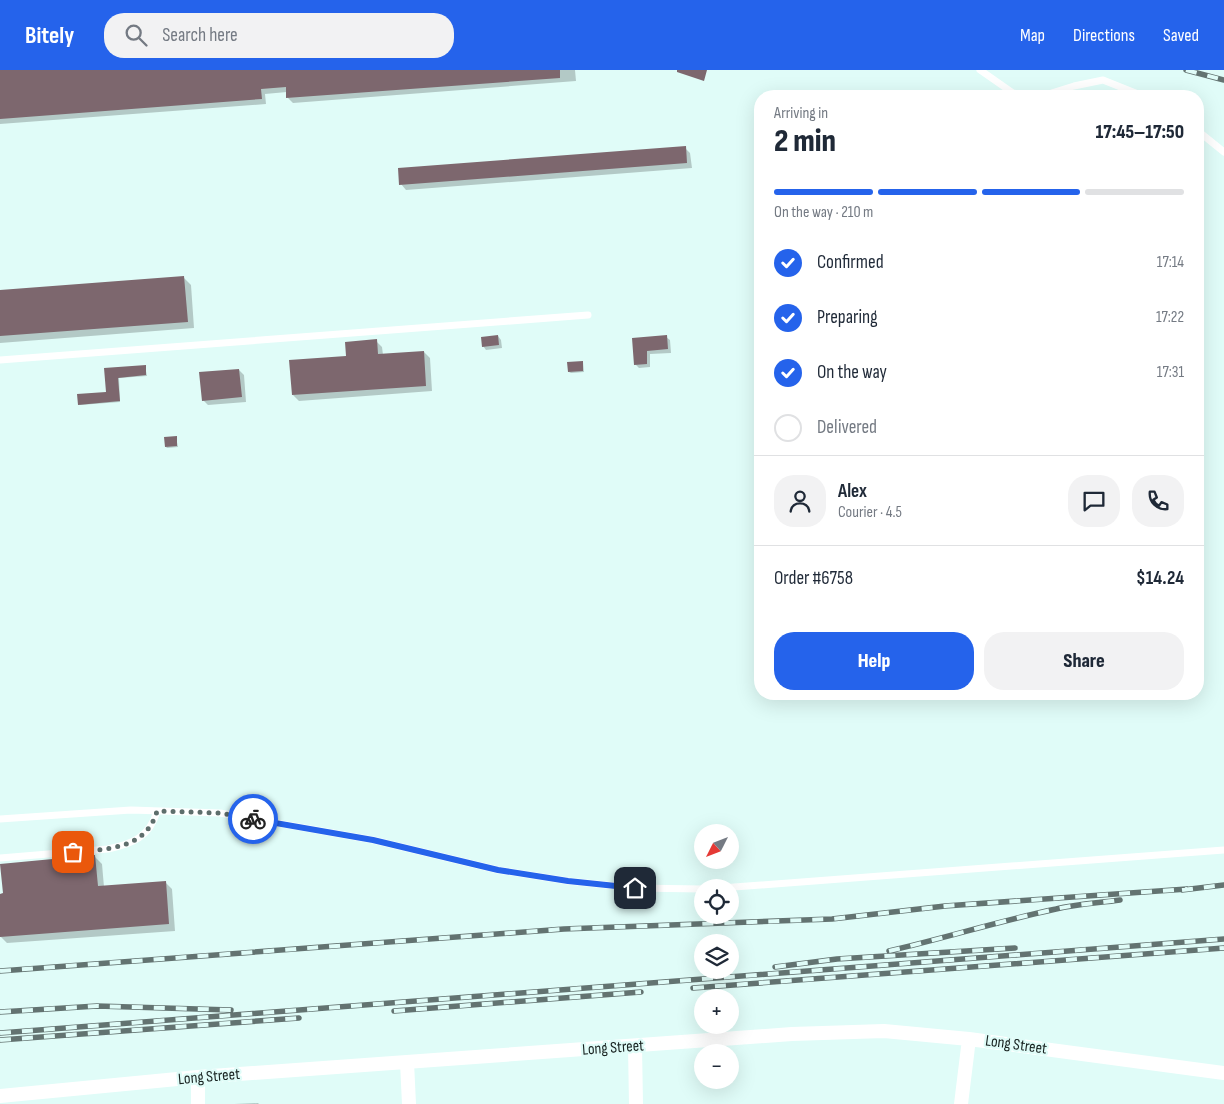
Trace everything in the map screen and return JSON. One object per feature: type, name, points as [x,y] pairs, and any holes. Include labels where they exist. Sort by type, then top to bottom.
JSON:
[{"type":"street","name":"Long Street","points":[[0,1096],[198,1077],[865,1030],[969,1039],[1224,1073]]},
{"type":"street","points":[[961,1104],[969,1039]]},
{"type":"street","points":[[635,1046],[636,1104]]},
{"type":"street","points":[[407,1062],[409,1104]]},
{"type":"street","points":[[198,1077],[198,1104]]},
{"type":"lane","points":[[980,70],[1010,90]]},
{"type":"lane","points":[[1061,90],[1103,80],[1128,90]]},
{"type":"lane","points":[[1204,136],[1224,152]]},
{"type":"lane","points":[[0,360],[588,314]]},
{"type":"lane","points":[[0,819],[131,810],[220,813],[373,840],[498,870],[568,881],[635,888],[694,889]]},
{"type":"lane","points":[[0,858],[108,849],[125,845],[148,831],[153,824],[157,811]]},
{"type":"lane","points":[[739,887],[1224,850]]},
{"type":"building","points":[[0,70],[560,70],[560,78],[286,98],[286,87],[261,89],[262,99],[0,119]]},
{"type":"building","points":[[677,70],[707,70],[704,81],[677,72]]},
{"type":"building","points":[[686,146],[687,163],[399,185],[398,168]]},
{"type":"building","points":[[184,276],[188,322],[0,336],[0,290]]},
{"type":"building","points":[[498,335],[499,345],[482,347],[481,337]]},
{"type":"building","points":[[667,335],[668,349],[647,351],[647,364],[634,365],[632,338]]},
{"type":"building","points":[[377,339],[378,354],[424,351],[426,386],[292,395],[289,360],[346,356],[345,342]]},
{"type":"building","points":[[583,361],[583,371],[568,372],[567,362]]},
{"type":"building","points":[[146,365],[146,375],[118,378],[120,401],[78,405],[77,394],[106,392],[104,368]]},
{"type":"building","points":[[239,369],[242,397],[202,401],[199,372]]},
{"type":"building","points":[[177,436],[177,446],[165,447],[164,437]]},
{"type":"building","points":[[95,855],[98,886],[166,881],[169,924],[0,937],[0,894],[3,893],[0,864]]},
{"type":"railway","points":[[1186,70],[1224,80]]},
{"type":"railway","points":[[1182,890],[1224,885]]},
{"type":"railway","points":[[0,971],[564,929],[832,919],[945,906],[1187,889]]},
{"type":"railway","points":[[889,951],[1056,909],[1120,900]]},
{"type":"railway","points":[[0,1033],[1224,939]]},
{"type":"railway","points":[[775,967],[837,959],[1015,948]]},
{"type":"railway","points":[[693,988],[1224,948]]},
{"type":"railway","points":[[394,1011],[641,992]]},
{"type":"railway","points":[[0,1012],[97,1006],[231,1010]]},
{"type":"railway","points":[[0,1040],[299,1018]]},
{"type":"way so far","points":[[73,852],[108,849],[125,845],[148,831],[153,824],[157,811],[220,813],[253,819]]},
{"type":"route","points":[[253,819],[373,840],[498,870],[568,881],[635,888]]}]
